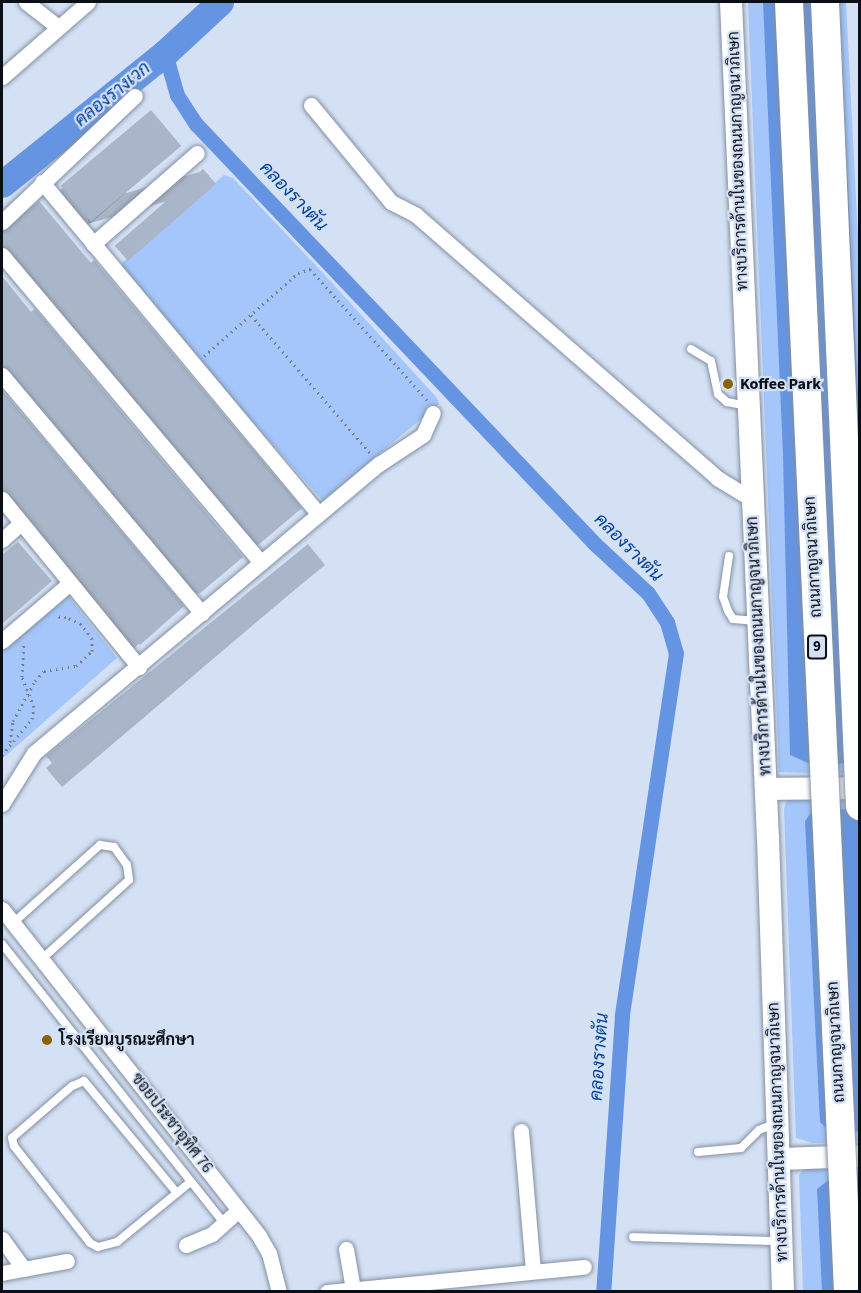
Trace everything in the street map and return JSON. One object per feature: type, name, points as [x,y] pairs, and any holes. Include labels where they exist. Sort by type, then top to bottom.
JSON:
[{"type":"highway","name":"ถนนกาญจนาภิเษก","points":[[789,2],[848,1292]]},
{"type":"highway","name":"9","points":[[825,2],[860,806]]},
{"type":"main road","name":"ทางบริการด้านในของถนนกาญจนาภิเษก","points":[[731,2],[766,789],[783,1292]]},
{"type":"main road","points":[[766,789],[860,788]]},
{"type":"main road","points":[[779,1160],[860,1156]]},
{"type":"street","points":[[26,2],[58,27]]},
{"type":"street","points":[[2,77],[88,2]]},
{"type":"street","points":[[2,222],[135,96]]},
{"type":"street","points":[[311,105],[391,202],[416,215],[717,478],[753,500]]},
{"type":"street","points":[[93,243],[197,153]]},
{"type":"street","points":[[42,182],[196,363],[319,514]]},
{"type":"street","points":[[2,255],[261,563]]},
{"type":"street","points":[[2,375],[202,613]]},
{"type":"street","points":[[2,804],[34,753],[379,464],[423,435],[433,413]]},
{"type":"street","points":[[2,499],[139,667]]},
{"type":"street","points":[[2,540],[21,523]]},
{"type":"street","points":[[2,641],[70,583]]},
{"type":"street","name":"ซอยประชาอุทิศ 76","points":[[2,909],[239,1210],[269,1253],[279,1292]]},
{"type":"street","points":[[521,1131],[533,1270]]},
{"type":"street","points":[[186,1245],[212,1234],[239,1210]]},
{"type":"street","points":[[2,1239],[24,1269]]},
{"type":"street","points":[[346,1249],[353,1289]]},
{"type":"street","points":[[2,1273],[67,1261]]},
{"type":"street","points":[[327,1292],[533,1270],[584,1267]]},
{"type":"lane","points":[[691,348],[711,361],[718,394],[727,402],[749,407]]},
{"type":"lane","points":[[729,555],[723,597],[728,611],[733,619],[758,621]]},
{"type":"lane","points":[[13,922],[100,845],[114,848],[129,874],[125,885],[42,959]]},
{"type":"lane","points":[[2,944],[189,1183],[223,1222]]},
{"type":"lane","points":[[177,1193],[84,1081],[72,1086],[12,1138],[14,1146],[90,1243],[98,1247],[117,1242],[177,1193],[189,1183]]},
{"type":"lane","points":[[698,1152],[741,1148],[759,1130],[778,1123]]},
{"type":"lane","points":[[633,1237],[782,1241]]},
{"type":"path","points":[[196,363],[298,273],[310,269],[431,405],[433,413]]},
{"type":"path","points":[[251,315],[379,464]]},
{"type":"path","points":[[10,742],[13,721],[44,671],[76,666],[92,651],[92,639],[81,624],[66,616],[49,616]]},
{"type":"path","points":[[2,755],[10,742],[32,719],[34,708],[30,692],[22,677],[21,657],[30,634]]},
{"type":"shaded area","points":[[748,2],[846,2],[860,275],[860,771],[834,774],[779,772]]},
{"type":"shaded area","points":[[763,2],[839,2],[859,419],[860,760],[838,764],[808,763],[790,755],[783,454]]},
{"type":"shaded area","points":[[224,175],[233,178],[323,273],[437,398],[439,404],[323,501],[120,272],[122,263]]},
{"type":"shaded area","points":[[68,596],[117,658],[2,759],[2,651]]},
{"type":"shaded area","points":[[787,798],[859,799],[859,1141],[813,1143],[796,1138],[784,809]]},
{"type":"shaded area","points":[[849,809],[859,815],[859,1131],[853,1132],[828,1130],[820,1122],[805,821],[813,810]]},
{"type":"shaded area","points":[[859,1163],[859,1291],[803,1291],[799,1175],[804,1169]]},
{"type":"shaded area","points":[[859,1171],[859,1291],[822,1291],[817,1189],[835,1175]]},
{"type":"building","points":[[151,110],[181,146],[91,222],[61,186]]},
{"type":"building","points":[[203,169],[216,184],[128,261],[115,246]]},
{"type":"building","points":[[39,201],[91,263],[94,260],[302,508],[258,545],[2,237],[2,231]]},
{"type":"building","points":[[2,276],[31,312],[35,309],[243,557],[199,594],[9,369],[2,365]]},
{"type":"building","points":[[2,390],[184,606],[140,645],[2,477]]},
{"type":"building","points":[[18,542],[52,581],[2,624],[2,555]]},
{"type":"building","points":[[308,544],[325,565],[63,777],[46,756]]},
{"type":"waterway","name":"คลองรางเวก","points":[[2,184],[165,53],[220,2]]},
{"type":"waterway","name":"คลองรางตัน","points":[[165,53],[177,95],[196,124],[595,544],[648,593],[667,622],[676,653],[622,1016],[603,1292]]},
{"type":"place","name":"Koffee Park","points":[[728,384]]},
{"type":"place","name":"โรงเรียนบูรณะศึกษา","points":[[47,1040]]}]
